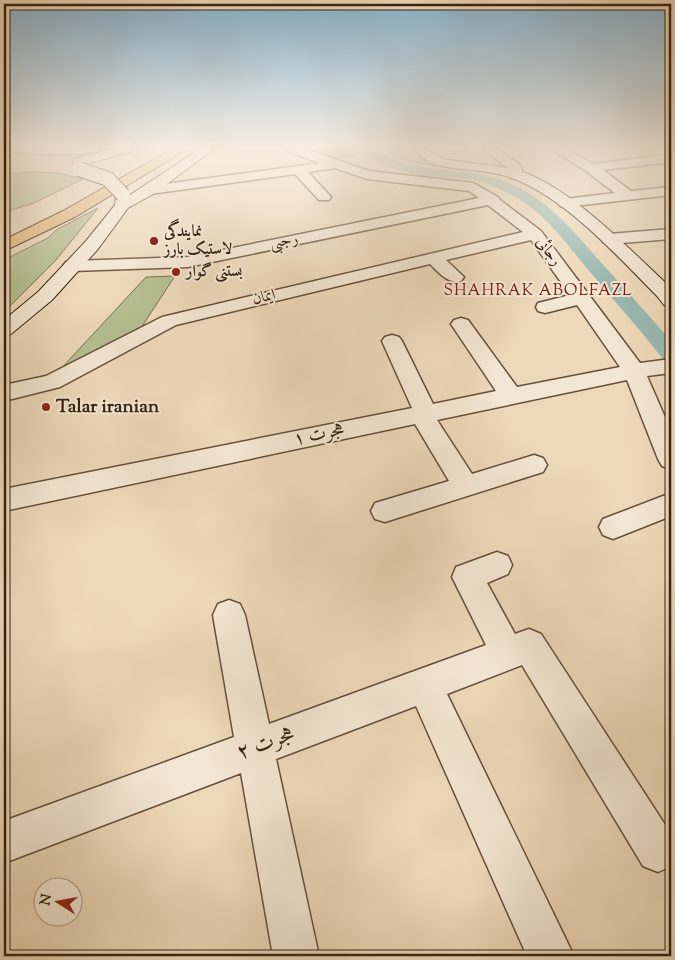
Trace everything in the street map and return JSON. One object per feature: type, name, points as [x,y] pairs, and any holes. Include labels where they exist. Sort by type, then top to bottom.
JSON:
[{"type":"highway","points":[[4,246],[69,214],[106,193]]},
{"type":"main road","points":[[118,193],[123,200]]},
{"type":"main road","points":[[4,330],[45,296],[103,232],[123,200],[142,193]]},
{"type":"main road","points":[[549,193],[565,203],[609,239],[669,295]]},
{"type":"street","points":[[319,193],[324,198]]},
{"type":"street","name":"رجائی","points":[[483,193],[536,234],[583,298],[654,368],[671,459]]},
{"type":"street","points":[[624,193],[628,196]]},
{"type":"street","points":[[565,203],[656,193]]},
{"type":"street","name":"رجبی","points":[[72,266],[188,262],[493,200]]},
{"type":"street","name":"ایمان","points":[[4,393],[52,382],[169,321],[536,234]]},
{"type":"street","points":[[609,239],[671,234]]},
{"type":"street","points":[[434,258],[455,277]]},
{"type":"street","points":[[545,307],[583,298]]},
{"type":"street","points":[[461,324],[511,396]]},
{"type":"street","points":[[392,341],[423,414],[466,486]]},
{"type":"street","name":"هجرت ۱","points":[[4,500],[654,368]]},
{"type":"street","points":[[385,511],[534,465]]},
{"type":"street","points":[[613,527],[671,504]]},
{"type":"street","points":[[497,565],[467,577],[658,851]]},
{"type":"street","points":[[229,615],[296,956]]},
{"type":"street","name":"هجرت ۲","points":[[4,842],[518,650]]},
{"type":"street","points":[[425,686],[551,956]]},
{"type":"green space","points":[[4,193],[55,193],[32,204],[4,212]]},
{"type":"green space","points":[[98,208],[56,260],[4,312],[4,260],[48,238],[56,230]]},
{"type":"green space","points":[[175,276],[139,331],[56,374],[146,277]]},
{"type":"waterway","points":[[519,193],[552,216],[671,354]]},
{"type":"place","name":"نمایندگی لاستیک بارز","points":[[154,241]]},
{"type":"place","name":"بستنی گوار","points":[[176,272]]},
{"type":"place","name":"Talar iranian","points":[[46,407]]},
{"type":"district","name":"SHAHRAK ABOLFAZL","points":[[538,291]]}]
